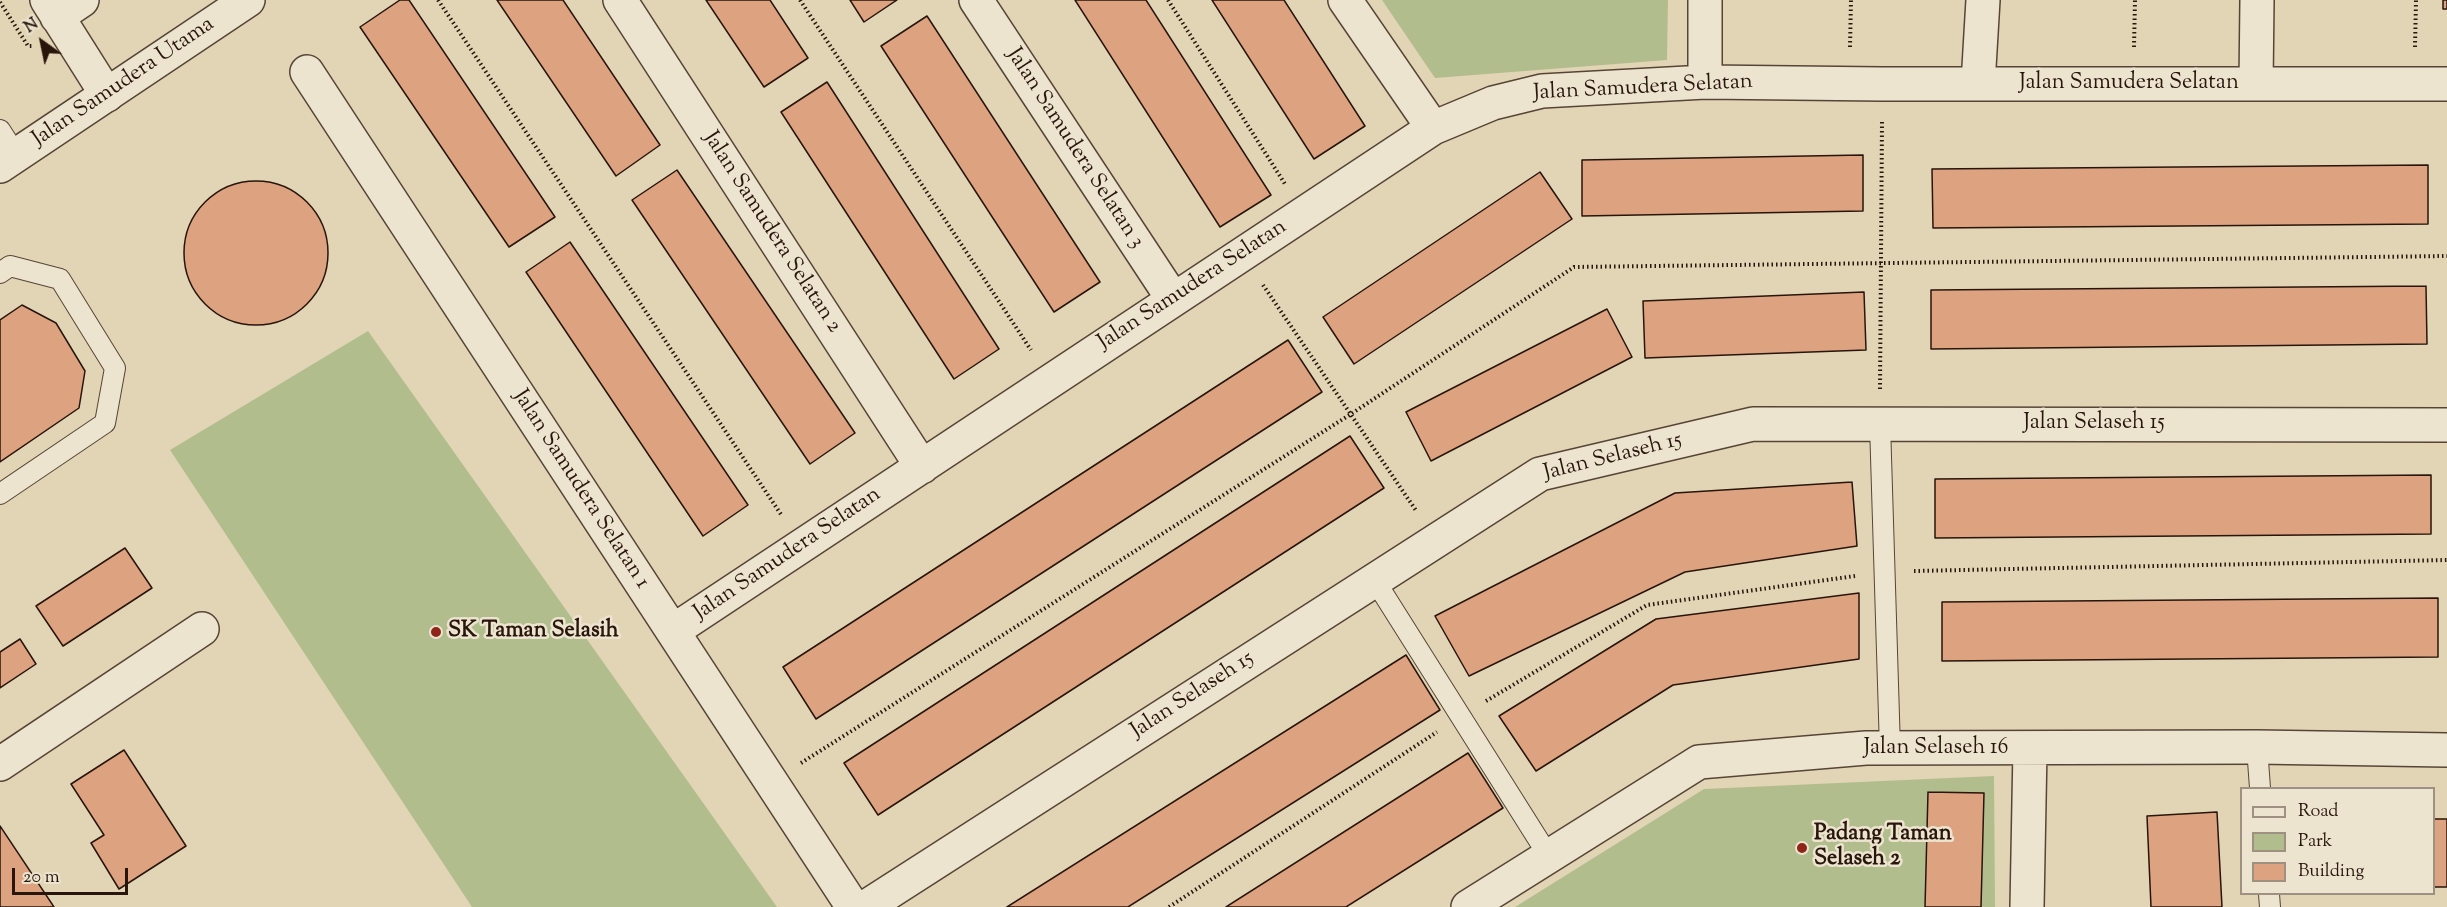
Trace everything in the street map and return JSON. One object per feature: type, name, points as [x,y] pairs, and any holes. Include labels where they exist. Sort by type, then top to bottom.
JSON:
[{"type":"street","name":"Jalan Samudera Utama","points":[[5,150],[108,95],[248,0]]},
{"type":"street","name":"Jalan Samudera Selatan 2","points":[[620,0],[921,467]]},
{"type":"street","name":"Jalan Samudera Selatan 3","points":[[976,0],[1173,299]]},
{"type":"street","points":[[1345,0],[1434,128]]},
{"type":"street","points":[[1705,0],[1705,82]]},
{"type":"street","points":[[1978,84],[1983,0]]},
{"type":"street","points":[[2256,84],[2257,0]]},
{"type":"street","points":[[62,6],[108,95]]},
{"type":"street","name":"Jalan Samudera Selatan 1","points":[[307,72],[853,907]]},
{"type":"street","name":"Jalan Samudera Selatan","points":[[674,632],[1434,128],[1493,103],[1542,91],[1705,82],[2447,84]]},
{"type":"street","name":"Jalan Selaseh 15","points":[[866,907],[1540,474],[1754,424],[2447,425]]},
{"type":"street","points":[[0,764],[202,629]]},
{"type":"street","name":"Jalan Selaseh 16","points":[[1468,907],[1699,762],[1866,748],[2257,747],[2447,750]]},
{"type":"street","points":[[2027,907],[2030,749]]},
{"type":"lane","points":[[0,273],[10,266],[60,279],[115,368],[105,423],[0,494]]},
{"type":"lane","points":[[1880,424],[1890,749]]},
{"type":"lane","points":[[1374,579],[1548,855]]},
{"type":"lane","points":[[2257,747],[2260,787]]},
{"type":"path","points":[[438,0],[802,547]]},
{"type":"path","points":[[800,0],[1051,380]]},
{"type":"path","points":[[1168,0],[1304,214]]},
{"type":"path","points":[[1849,84],[1851,0]]},
{"type":"path","points":[[2133,84],[2135,0]]},
{"type":"path","points":[[2414,84],[2416,0]]},
{"type":"path","points":[[1880,424],[1882,84]]},
{"type":"path","points":[[1243,254],[1437,540]]},
{"type":"path","points":[[772,781],[1351,414],[1574,267],[2447,256]]},
{"type":"path","points":[[1169,907],[1460,716],[1647,605],[1885,572],[2447,560]]},
{"type":"green space","points":[[1382,0],[1668,0],[1667,60],[1435,78]]},
{"type":"green space","name":"SK Taman Selasih","points":[[368,331],[777,907],[472,907],[170,450]]},
{"type":"green space","name":"Padang Taman Selaseh 2","points":[[1994,776],[1995,907],[1515,907],[1704,789]]},
{"type":"building","points":[[400,0],[409,0],[555,217],[509,247],[360,27]]},
{"type":"building","points":[[497,0],[563,0],[660,145],[616,176]]},
{"type":"building","points":[[706,0],[770,0],[808,58],[764,87]]},
{"type":"building","points":[[850,0],[897,0],[864,22]]},
{"type":"building","points":[[1075,0],[1146,0],[1271,195],[1220,227]]},
{"type":"building","points":[[1212,0],[1284,0],[1365,126],[1314,159]]},
{"type":"building","points":[[2443,0],[2447,0],[2447,9],[2443,9]]},
{"type":"building","points":[[927,16],[1100,282],[1054,312],[881,46]]},
{"type":"building","points":[[827,82],[999,349],[954,379],[781,112]]},
{"type":"building","points":[[1863,155],[1863,211],[1582,216],[1582,160]]},
{"type":"building","points":[[2428,165],[2428,224],[1933,228],[1932,169]]},
{"type":"building","points":[[677,170],[855,433],[810,464],[632,200]]},
{"type":"building","points":[[1540,172],[1572,219],[1354,364],[1323,317]]},
{"type":"building","points":[[256,181],[284,186],[307,202],[323,225],[328,253],[323,281],[307,304],[284,320],[256,325],[228,320],[205,304],[189,281],[184,253],[189,225],[205,202],[228,186]]},
{"type":"building","points":[[570,242],[748,505],[703,536],[526,272]]},
{"type":"building","points":[[2426,286],[2427,344],[1931,349],[1931,290]]},
{"type":"building","points":[[1864,292],[1866,350],[1645,358],[1643,301]]},
{"type":"building","points":[[22,305],[56,323],[85,371],[79,408],[0,462],[0,320]]},
{"type":"building","points":[[1607,309],[1632,357],[1431,461],[1406,412]]},
{"type":"building","points":[[1288,340],[1322,392],[816,719],[783,667]]},
{"type":"building","points":[[1350,436],[1384,488],[878,815],[844,763]]},
{"type":"building","points":[[2431,475],[2431,534],[1935,538],[1935,479]]},
{"type":"building","points":[[1852,482],[1857,546],[1685,572],[1469,676],[1435,616],[1675,493]]},
{"type":"building","points":[[125,548],[152,588],[63,646],[36,606]]},
{"type":"building","points":[[1859,593],[1859,659],[1673,685],[1536,771],[1499,716],[1656,619]]},
{"type":"building","points":[[2438,598],[2438,657],[1942,661],[1942,602]]},
{"type":"building","points":[[20,639],[36,664],[0,688],[0,652]]},
{"type":"building","points":[[1406,655],[1440,710],[1128,907],[1007,907]]},
{"type":"building","points":[[124,750],[186,846],[119,889],[91,843],[104,835],[71,784]]},
{"type":"building","points":[[1468,753],[1503,808],[1346,907],[1226,907]]},
{"type":"building","points":[[1928,792],[1984,793],[1981,907],[1925,907]]},
{"type":"building","points":[[2217,812],[2222,907],[2151,907],[2147,816]]},
{"type":"building","points":[[2435,819],[2447,819],[2447,887],[2435,887]]},
{"type":"building","points":[[0,826],[54,907],[0,907]]},
{"type":"place","name":"SK Taman Selasih","points":[[436,632]]},
{"type":"place","name":"Padang Taman Selaseh 2","points":[[1802,848]]}]
